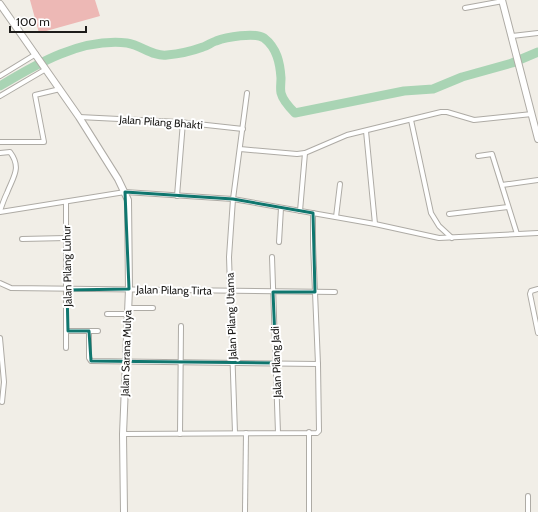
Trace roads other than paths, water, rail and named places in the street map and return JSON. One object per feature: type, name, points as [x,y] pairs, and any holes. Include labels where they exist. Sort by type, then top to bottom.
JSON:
[{"type":"street","points":[[464,8],[503,1],[516,52],[535,113],[538,139]]},
{"type":"street","points":[[0,4],[60,88],[125,193]]},
{"type":"street","points":[[512,36],[538,33]]},
{"type":"street","points":[[0,76],[36,55]]},
{"type":"street","points":[[0,96],[45,68]]},
{"type":"street","points":[[0,142],[44,142],[35,95],[60,88]]},
{"type":"street","name":"Jalan Pilang Utama","points":[[235,433],[229,257],[233,199],[247,93]]},
{"type":"street","points":[[240,150],[291,155],[305,153],[341,136],[443,112],[474,120],[535,113]]},
{"type":"street","name":"Jalan Pilang Bhakti","points":[[79,117],[183,122],[243,129]]},
{"type":"street","points":[[411,120],[430,213],[438,226],[452,238]]},
{"type":"street","points":[[177,196],[183,122]]},
{"type":"street","points":[[366,131],[375,224]]},
{"type":"street","points":[[0,153],[10,152],[17,168],[16,175],[7,192],[0,212],[125,193],[233,199],[375,224],[439,238],[538,233]]},
{"type":"street","points":[[300,211],[305,153]]},
{"type":"street","points":[[478,156],[492,154],[517,234]]},
{"type":"street","points":[[502,185],[538,180]]},
{"type":"street","points":[[336,218],[340,184]]},
{"type":"street","name":"Jalan Sarana Mulya","points":[[124,512],[123,434],[129,289],[128,203],[125,193]]},
{"type":"street","name":"Jalan Pilang Luhur","points":[[66,202],[68,331],[66,348]]},
{"type":"street","points":[[449,214],[508,207]]},
{"type":"street","points":[[279,242],[281,208]]},
{"type":"street","points":[[123,434],[317,433],[320,430],[313,214]]},
{"type":"street","points":[[22,239],[66,238]]},
{"type":"street","name":"Jalan Pilang Jadi","points":[[272,257],[278,433]]},
{"type":"street","name":"Jalan Pilang Tirta","points":[[0,283],[11,288],[67,290],[129,289],[231,292],[336,292]]},
{"type":"street","points":[[538,289],[532,290],[530,294],[538,333]]},
{"type":"street","points":[[107,314],[153,308]]},
{"type":"street","points":[[180,434],[181,326]]},
{"type":"street","points":[[68,331],[98,332]]},
{"type":"street","points":[[88,331],[90,360],[318,364]]},
{"type":"street","points":[[0,338],[4,382],[2,402]]},
{"type":"street","points":[[309,432],[309,512]]},
{"type":"street","points":[[245,512],[246,433]]},
{"type":"street","points":[[528,496],[528,512]]},
{"type":"waterway","points":[[0,86],[29,69],[60,54],[93,44],[110,42],[127,43],[152,53],[167,55],[194,50],[226,38],[254,35],[264,38],[275,51],[280,67],[281,93],[285,102],[295,113],[404,91],[433,89],[462,77],[512,63],[538,52]]}]
